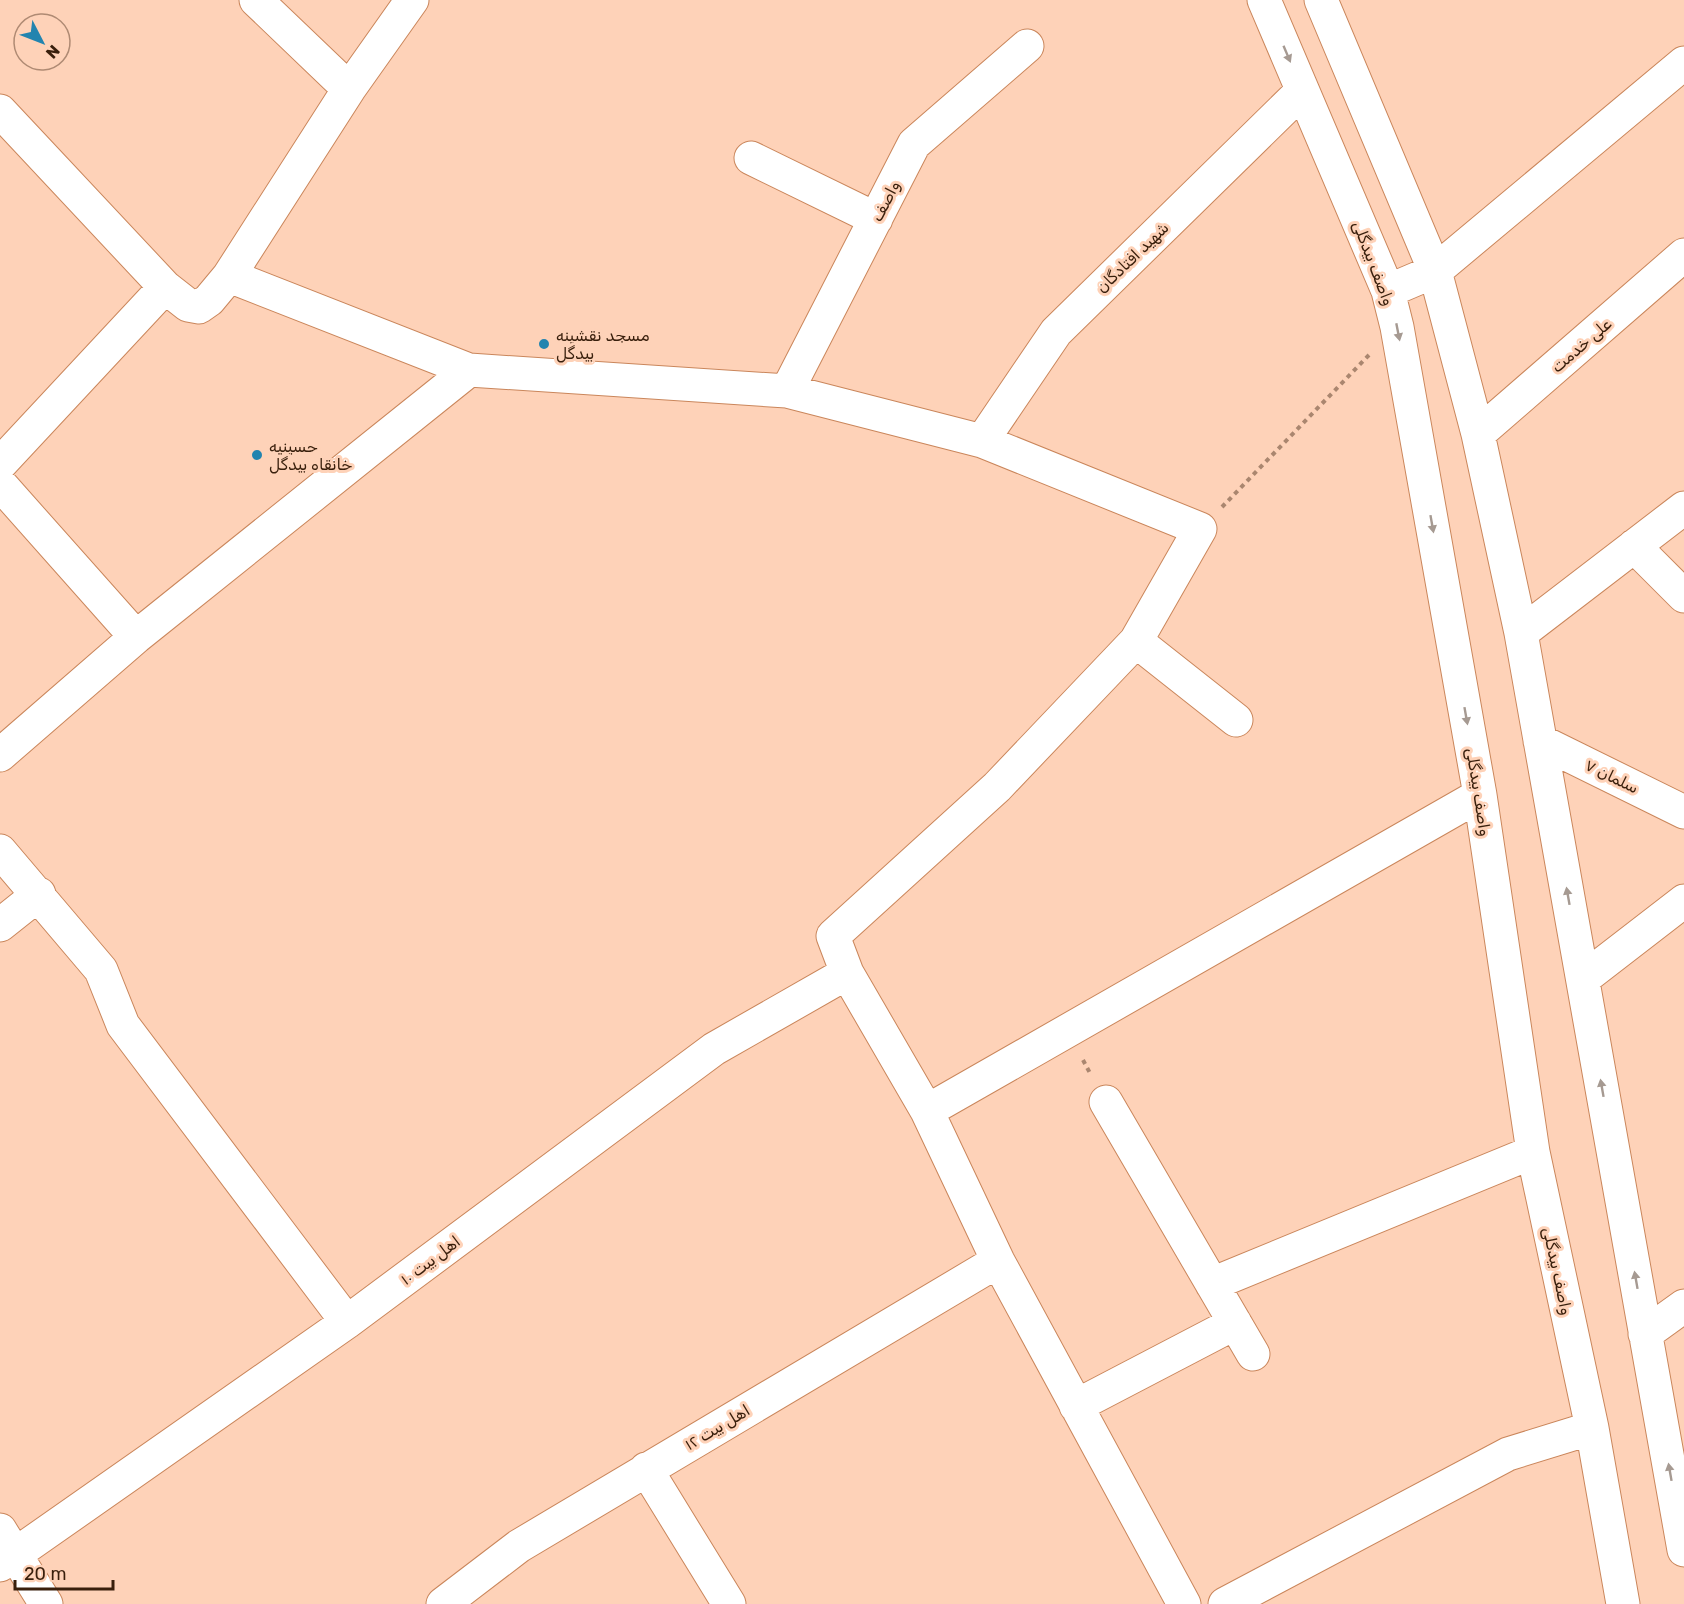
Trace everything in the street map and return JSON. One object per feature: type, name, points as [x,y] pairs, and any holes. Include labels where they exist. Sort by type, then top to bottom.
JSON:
[{"type":"street","points":[[256,0],[349,89]]},
{"type":"street","points":[[0,111],[165,287],[188,305],[199,307],[210,300],[229,276],[349,89],[412,0]]},
{"type":"street","name":"واصف بیدگلی","points":[[1264,0],[1388,291],[1397,327],[1480,795],[1533,1152],[1592,1428],[1623,1604]]},
{"type":"street","points":[[1321,0],[1435,271],[1478,434],[1521,633],[1684,1550]]},
{"type":"street","name":"واصف","points":[[787,391],[914,144],[1028,46]]},
{"type":"street","points":[[1388,291],[1435,271],[1684,63]]},
{"type":"street","name":"شهید افتادگان","points":[[982,441],[1056,332],[1302,91]]},
{"type":"street","points":[[751,159],[876,219]]},
{"type":"street","name":"علی خدمت","points":[[1478,434],[1684,255]]},
{"type":"street","points":[[229,276],[469,370],[787,391],[982,441],[1200,529],[1136,641],[997,787],[833,936],[848,973],[927,1111],[998,1260],[1184,1604]]},
{"type":"street","points":[[0,464],[165,287]]},
{"type":"street","points":[[0,754],[136,637],[469,370]]},
{"type":"street","points":[[0,484],[136,637]]},
{"type":"street","points":[[1521,633],[1684,508]]},
{"type":"street","points":[[1635,546],[1684,596]]},
{"type":"street","points":[[1136,641],[1236,720]]},
{"type":"street","name":"سلمان ۷","points":[[1540,741],[1684,812]]},
{"type":"street","points":[[927,1111],[1480,795]]},
{"type":"street","points":[[0,851],[39,894],[101,970],[123,1025],[347,1322]]},
{"type":"street","points":[[0,925],[39,894]]},
{"type":"street","points":[[1582,979],[1684,901]]},
{"type":"street","name":"اهل بیت ۱۰","points":[[5,1550],[347,1322],[714,1048],[848,973]]},
{"type":"street","points":[[1106,1102],[1253,1354]]},
{"type":"street","points":[[1212,1284],[1533,1152]]},
{"type":"street","name":"اهل بیت ۱۲","points":[[443,1604],[519,1545],[998,1260]]},
{"type":"street","points":[[1645,1334],[1684,1306]]},
{"type":"street","points":[[1076,1406],[1235,1323]]},
{"type":"street","points":[[1225,1604],[1508,1455],[1592,1428]]},
{"type":"street","points":[[646,1469],[729,1604]]},
{"type":"street","points":[[5,1550],[46,1604]]},
{"type":"path","points":[[1200,529],[1397,327]]},
{"type":"path","points":[[1067,1031],[1106,1102]]},
{"type":"place","name":"مسجد نقشینه بیدگل","points":[[544,344]]},
{"type":"place","name":"حسینیه خانقاه بیدگل","points":[[257,455]]}]
